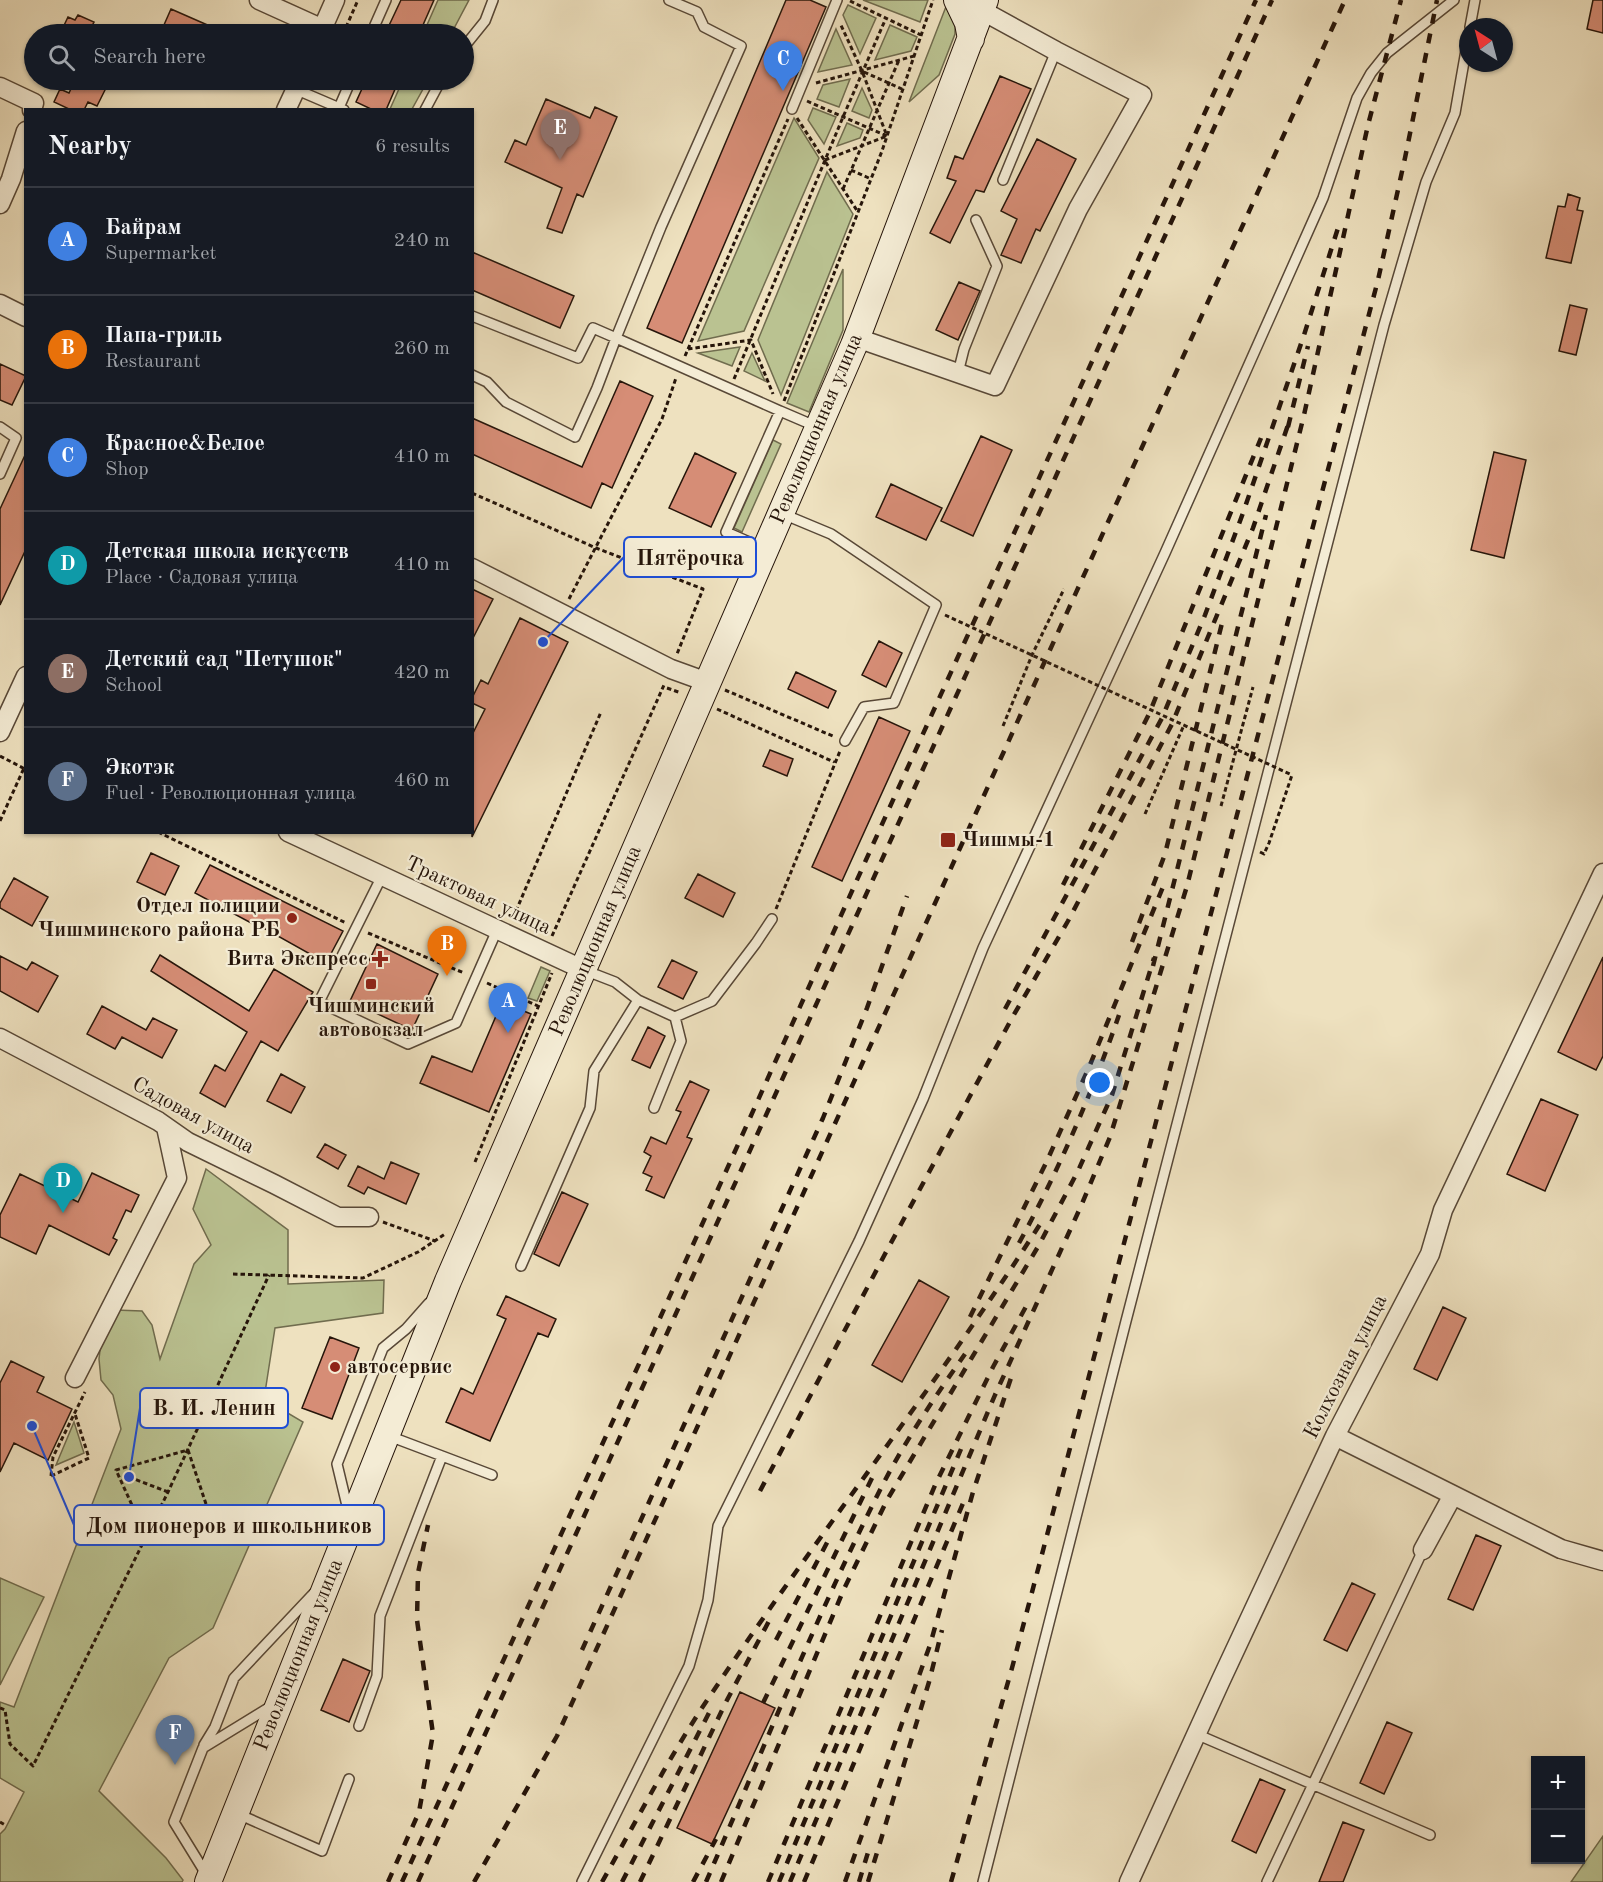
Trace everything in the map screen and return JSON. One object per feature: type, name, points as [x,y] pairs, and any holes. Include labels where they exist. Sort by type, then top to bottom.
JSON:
[{"type":"main road","points":[[957,0],[968,23],[971,39]]},
{"type":"main road","name":"Революционная улица","points":[[208,1880],[448,1281],[857,338],[983,5]]},
{"type":"street","points":[[259,0],[306,24]]},
{"type":"street","points":[[325,24],[335,0]]},
{"type":"street","points":[[857,338],[994,386],[1078,209],[1142,95],[1056,51],[983,5]]},
{"type":"street","points":[[0,87],[34,103],[33,108]]},
{"type":"street","points":[[287,108],[295,90]]},
{"type":"street","points":[[0,204],[24,136]]},
{"type":"street","points":[[0,304],[24,315]]},
{"type":"street","points":[[474,569],[671,669],[703,691]]},
{"type":"street","points":[[0,732],[19,708],[24,685]]},
{"type":"street","name":"Трактовая улица","points":[[292,834],[584,970]]},
{"type":"street","name":"Колхозная улица","points":[[1129,1882],[1335,1436],[1430,1254],[1443,1210],[1603,873]]},
{"type":"street","name":"Садовая улица","points":[[0,1038],[166,1127],[188,1142],[338,1218],[369,1217]]},
{"type":"street","points":[[75,1378],[177,1178],[166,1127]]},
{"type":"street","points":[[1335,1436],[1561,1550],[1603,1561]]},
{"type":"street","points":[[1423,1550],[1453,1495]]},
{"type":"lane","points":[[375,24],[386,0]]},
{"type":"lane","points":[[474,35],[485,21],[493,0]]},
{"type":"lane","points":[[474,376],[487,382],[506,402],[575,437],[661,227],[741,46],[704,27],[697,12],[669,0]]},
{"type":"lane","points":[[582,1882],[689,1666],[708,1600],[718,1526],[859,1241],[923,1099],[983,948],[1165,553],[1323,198],[1357,98],[1371,73],[1387,53],[1454,0]]},
{"type":"lane","points":[[1472,18],[1475,0]]},
{"type":"lane","points":[[792,110],[835,4]]},
{"type":"lane","points":[[1003,180],[1056,51]]},
{"type":"lane","points":[[983,1882],[1384,325],[1426,182],[1455,113],[1462,72]]},
{"type":"lane","points":[[306,90],[338,108]]},
{"type":"lane","points":[[340,108],[347,90]]},
{"type":"lane","points":[[426,108],[436,90]]},
{"type":"lane","points":[[958,373],[963,349],[998,266],[976,220]]},
{"type":"lane","points":[[474,317],[578,358],[593,328],[818,427]]},
{"type":"lane","points":[[766,549],[726,532],[780,411]]},
{"type":"lane","points":[[0,427],[16,438],[0,474]]},
{"type":"lane","points":[[781,513],[831,534],[936,605],[894,703],[864,707],[845,741]]},
{"type":"lane","points":[[382,876],[319,1002],[408,1044],[456,1023],[502,932]]},
{"type":"lane","points":[[584,970],[615,982],[638,1000],[675,1017],[712,1001],[756,944],[772,919]]},
{"type":"lane","points":[[521,1266],[590,1108],[594,1071],[638,1000]]},
{"type":"lane","points":[[654,1108],[681,1041],[675,1017]]},
{"type":"lane","points":[[351,1526],[337,1464],[383,1348],[406,1329],[448,1281]]},
{"type":"lane","points":[[387,1435],[492,1475]]},
{"type":"lane","points":[[358,1726],[377,1676],[380,1616],[442,1456]]},
{"type":"lane","points":[[1267,1882],[1423,1550]]},
{"type":"lane","points":[[208,1880],[174,1822],[202,1748],[215,1727],[234,1678],[332,1574]]},
{"type":"lane","points":[[202,1748],[280,1701]]},
{"type":"lane","points":[[1196,1734],[1430,1835]]},
{"type":"lane","points":[[236,1813],[322,1851],[349,1779]]},
{"type":"path","points":[[347,24],[358,0]]},
{"type":"path","points":[[849,0],[921,35]]},
{"type":"path","points":[[780,411],[871,180],[933,0]]},
{"type":"path","points":[[835,4],[887,136]]},
{"type":"path","points":[[730,389],[886,18]]},
{"type":"path","points":[[803,86],[862,72],[914,56]]},
{"type":"path","points":[[843,189],[899,60]]},
{"type":"path","points":[[862,72],[903,90]]},
{"type":"path","points":[[798,96],[887,136]]},
{"type":"path","points":[[792,110],[858,212]]},
{"type":"path","points":[[825,160],[887,136]]},
{"type":"path","points":[[851,170],[871,180]]},
{"type":"path","points":[[688,349],[751,340]]},
{"type":"path","points":[[751,340],[780,411]]},
{"type":"path","points":[[472,1169],[551,955],[703,589],[596,548],[474,494]]},
{"type":"path","points":[[1003,726],[1032,655],[1064,589]]},
{"type":"path","points":[[945,615],[1292,775],[1269,843]]},
{"type":"path","points":[[663,686],[703,691],[845,741],[772,919]]},
{"type":"path","points":[[1221,806],[1254,687]]},
{"type":"path","points":[[703,691],[835,762]]},
{"type":"path","points":[[502,932],[601,712]]},
{"type":"path","points":[[1145,814],[1184,725]]},
{"type":"path","points":[[0,756],[24,768]]},
{"type":"path","points":[[0,821],[24,770]]},
{"type":"path","points":[[369,1217],[435,1241]]},
{"type":"path","points":[[233,1274],[363,1278],[418,1252],[445,1234]]},
{"type":"path","points":[[0,1708],[4,1710],[10,1744],[33,1766],[168,1492],[270,1275]]},
{"type":"path","points":[[75,1378],[85,1390],[53,1457],[51,1476],[88,1458],[75,1413]]},
{"type":"path","points":[[146,1536],[208,1510],[188,1450]]},
{"type":"path","points":[[146,1536],[116,1470],[188,1450]]},
{"type":"path","points":[[129,1477],[168,1492]]},
{"type":"path","points":[[0,1822],[5,1825]]},
{"type":"green space","points":[[438,0],[469,0],[456,24],[427,24]]},
{"type":"green space","points":[[863,0],[928,0],[920,22]]},
{"type":"green space","points":[[947,4],[955,16],[955,34],[939,75],[909,102]]},
{"type":"green space","points":[[848,5],[876,18],[860,54],[843,15]]},
{"type":"green space","points":[[890,25],[917,37],[911,51],[875,60]]},
{"type":"green space","points":[[836,29],[852,65],[818,72]]},
{"type":"green space","points":[[850,79],[839,107],[817,99],[823,85]]},
{"type":"green space","points":[[862,88],[872,110],[869,118],[852,111]]},
{"type":"green space","points":[[399,90],[422,90],[413,108],[390,108]]},
{"type":"green space","points":[[813,108],[836,117],[824,144],[808,120]]},
{"type":"green space","points":[[794,118],[819,158],[744,331],[698,341]]},
{"type":"green space","points":[[847,123],[863,130],[860,138],[837,146]]},
{"type":"green space","points":[[827,172],[853,214],[781,395],[758,340]]},
{"type":"green space","points":[[843,269],[843,330],[809,412],[787,403]]},
{"type":"green space","points":[[740,347],[732,366],[698,353]]},
{"type":"green space","points":[[752,353],[765,381],[744,371]]},
{"type":"green space","points":[[773,440],[781,444],[742,532],[734,528]]},
{"type":"green space","points":[[541,967],[550,971],[537,1001],[528,998]]},
{"type":"green space","points":[[206,1169],[288,1230],[288,1284],[384,1280],[383,1313],[275,1328],[264,1399],[303,1422],[213,1628],[169,1658],[99,1791],[166,1858],[183,1880],[182,1882],[0,1882],[0,1834],[5,1829],[24,1792],[0,1778],[0,1702],[14,1707],[121,1429],[113,1395],[101,1380],[99,1359],[102,1333],[115,1310],[142,1311],[152,1325],[160,1359],[194,1264],[211,1245],[193,1209]]},
{"type":"green space","points":[[74,1422],[84,1453],[56,1465]]},
{"type":"green space","points":[[0,1578],[44,1597],[0,1685]]},
{"type":"green space","points":[[1603,1836],[1603,1882],[1571,1882]]},
{"type":"building","points":[[401,0],[434,0],[423,24],[390,24]]},
{"type":"building","points":[[786,0],[810,0],[826,7],[682,343],[647,328]]},
{"type":"building","points":[[1593,0],[1603,0],[1603,33],[1587,29]]},
{"type":"building","points":[[171,9],[205,24],[164,24]]},
{"type":"building","points":[[78,15],[94,22],[93,24],[65,24],[68,17],[75,20]]},
{"type":"building","points":[[1000,76],[1031,89],[984,192],[976,190],[950,243],[930,233],[956,181],[947,178],[955,156],[963,159]]},
{"type":"building","points":[[60,90],[69,93],[70,90],[105,90],[97,106],[88,102],[85,108],[67,108],[54,102]]},
{"type":"building","points":[[361,90],[395,90],[387,108],[369,108],[356,102]]},
{"type":"building","points":[[546,99],[590,118],[595,107],[617,117],[583,197],[577,194],[562,233],[547,228],[562,188],[505,162],[515,140],[526,145]]},
{"type":"building","points":[[1037,139],[1076,159],[1040,231],[1036,229],[1021,263],[1001,255],[1017,219],[1001,211]]},
{"type":"building","points":[[1568,194],[1580,198],[1577,210],[1583,211],[1571,263],[1546,258],[1558,206],[1565,207]]},
{"type":"building","points":[[474,253],[574,296],[560,328],[474,291]]},
{"type":"building","points":[[959,282],[980,291],[958,340],[936,330]]},
{"type":"building","points":[[1570,305],[1587,309],[1576,355],[1559,351]]},
{"type":"building","points":[[0,364],[24,375],[24,380],[12,405],[0,400]]},
{"type":"building","points":[[620,381],[653,396],[612,488],[602,483],[591,508],[474,455],[474,419],[582,467]]},
{"type":"building","points":[[981,436],[1012,450],[973,536],[941,521]]},
{"type":"building","points":[[1494,452],[1526,460],[1504,558],[1471,550]]},
{"type":"building","points":[[695,453],[736,473],[711,527],[669,508]]},
{"type":"building","points":[[24,457],[24,553],[0,605],[0,509]]},
{"type":"building","points":[[891,484],[942,508],[926,540],[876,517]]},
{"type":"building","points":[[474,590],[493,599],[474,636]]},
{"type":"building","points":[[520,618],[568,642],[474,833],[474,731],[485,709],[474,704],[474,694],[481,680],[488,684]]},
{"type":"building","points":[[879,641],[902,653],[886,687],[862,675]]},
{"type":"building","points":[[796,672],[836,691],[828,708],[788,689]]},
{"type":"building","points":[[879,717],[910,731],[842,881],[812,867]]},
{"type":"building","points":[[770,750],[793,759],[787,776],[763,766]]},
{"type":"building","points":[[151,853],[179,866],[165,895],[137,882]]},
{"type":"building","name":"Отдел полиции Чишминского района РБ","points":[[210,865],[343,931],[326,963],[195,893]]},
{"type":"building","points":[[698,874],[735,893],[723,917],[685,898]]},
{"type":"building","points":[[14,878],[48,897],[32,926],[0,908],[0,903]]},
{"type":"building","points":[[377,944],[438,974],[412,1030],[350,1001]]},
{"type":"building","points":[[160,955],[249,1011],[274,969],[313,992],[278,1051],[261,1041],[225,1107],[200,1093],[215,1065],[225,1071],[247,1032],[151,971]]},
{"type":"building","points":[[0,956],[27,970],[32,962],[58,976],[38,1012],[0,991]]},
{"type":"building","points":[[1603,957],[1603,1056],[1596,1070],[1558,1052]]},
{"type":"building","points":[[672,960],[697,972],[683,999],[658,987]]},
{"type":"building","points":[[502,1002],[531,1014],[489,1112],[420,1083],[432,1056],[472,1072]]},
{"type":"building","points":[[102,1006],[146,1030],[153,1018],[177,1030],[162,1058],[122,1037],[115,1049],[87,1034]]},
{"type":"building","points":[[648,1027],[665,1036],[650,1068],[632,1060]]},
{"type":"building","points":[[281,1074],[305,1087],[291,1113],[267,1101]]},
{"type":"building","points":[[690,1081],[709,1090],[687,1137],[692,1139],[664,1198],[646,1190],[652,1177],[643,1173],[651,1156],[644,1152],[651,1137],[666,1144],[681,1112],[676,1110]]},
{"type":"building","points":[[1541,1099],[1578,1115],[1545,1191],[1507,1174]]},
{"type":"building","points":[[325,1144],[346,1155],[338,1169],[317,1157]]},
{"type":"building","points":[[391,1162],[419,1174],[406,1204],[368,1187],[364,1194],[348,1186],[358,1166],[384,1179]]},
{"type":"building","points":[[92,1173],[139,1195],[131,1212],[126,1210],[113,1238],[117,1240],[109,1255],[49,1225],[36,1254],[0,1237],[0,1215],[20,1174],[78,1202]]},
{"type":"building","points":[[562,1192],[588,1204],[559,1266],[534,1254]]},
{"type":"building","points":[[919,1280],[949,1297],[902,1382],[872,1365]]},
{"type":"building","points":[[506,1296],[556,1319],[548,1337],[538,1333],[490,1441],[446,1422],[461,1388],[473,1394],[506,1319],[497,1315]]},
{"type":"building","points":[[1443,1307],[1466,1318],[1437,1380],[1414,1369]]},
{"type":"building","points":[[330,1337],[359,1348],[332,1419],[302,1408]]},
{"type":"building","points":[[11,1361],[44,1377],[37,1392],[72,1409],[48,1460],[14,1443],[0,1472],[0,1383]]},
{"type":"building","points":[[1476,1535],[1501,1546],[1473,1610],[1448,1599]]},
{"type":"building","points":[[1352,1583],[1375,1594],[1347,1651],[1324,1640]]},
{"type":"building","points":[[343,1659],[370,1671],[349,1722],[321,1710]]},
{"type":"building","points":[[740,1692],[775,1708],[712,1844],[677,1828]]},
{"type":"building","points":[[1387,1722],[1412,1733],[1384,1794],[1360,1783]]},
{"type":"building","points":[[1260,1779],[1285,1790],[1256,1853],[1232,1841]]},
{"type":"building","points":[[1343,1822],[1364,1830],[1343,1882],[1319,1882]]},
{"type":"railway","points":[[402,1882],[660,1318],[1256,0]]},
{"type":"railway","points":[[418,1882],[1272,0]]},
{"type":"railway","points":[[474,1882],[557,1736],[1345,0]]},
{"type":"railway","points":[[790,1882],[995,1395],[1110,1137],[1187,886],[1304,415],[1368,125],[1401,0]]},
{"type":"railway","points":[[951,1882],[1012,1668],[1378,280],[1437,0]]},
{"type":"railway","points":[[1005,1009],[1162,718],[1205,615],[1243,513],[1338,228]]},
{"type":"railway","points":[[1288,427],[1308,346]]},
{"type":"railway","points":[[760,1491],[885,1254],[1012,1018],[1068,921],[1172,724],[1253,528],[1290,419]]},
{"type":"railway","points":[[1063,885],[1149,714],[1261,438]]},
{"type":"railway","points":[[1153,966],[1266,515]]},
{"type":"railway","points":[[1132,942],[1165,854],[1223,619]]},
{"type":"railway","points":[[970,1317],[1046,1163],[1090,1065],[1165,882]]},
{"type":"railway","points":[[582,1650],[823,1118],[867,1008],[907,896]]},
{"type":"railway","points":[[721,1882],[844,1589],[887,1500],[1039,1245],[1078,1171],[1112,1095],[1154,958]]},
{"type":"railway","points":[[1019,1243],[1074,1131],[1119,1015]]},
{"type":"railway","points":[[602,1882],[670,1761],[714,1690],[964,1338],[1044,1218]]},
{"type":"railway","points":[[768,1882],[936,1483],[993,1367],[1029,1301]]},
{"type":"railway","points":[[706,1882],[855,1540],[898,1456],[930,1404],[965,1354]]},
{"type":"railway","points":[[845,1882],[930,1645],[973,1492],[1011,1378]]},
{"type":"railway","points":[[779,1882],[961,1449]]},
{"type":"railway","points":[[763,1703],[872,1478]]},
{"type":"railway","points":[[804,1882],[964,1501]]},
{"type":"railway","points":[[388,1882],[419,1812],[433,1734],[417,1620],[418,1573],[428,1525]]},
{"type":"railway","points":[[776,1640],[830,1537]]},
{"type":"railway","points":[[640,1882],[726,1702],[769,1621]]},
{"type":"railway","points":[[868,1882],[929,1682],[942,1630]]},
{"type":"railway","points":[[622,1882],[711,1709]]},
{"type":"railway","points":[[693,1882],[716,1839]]},
{"type":"railway","points":[[859,1882],[869,1849]]},
{"type":"place","name":"Красное&Белое","points":[[783,91]]},
{"type":"place","name":"Детский сад \"Петушок\"","points":[[560,160]]},
{"type":"place","name":"Пятёрочка","points":[[543,642]]},
{"type":"place","name":"Чишмы-1","points":[[948,840]]},
{"type":"place","name":"Отдел полиции Чишминского района РБ","points":[[292,918]]},
{"type":"place","name":"Вита Экспресс","points":[[380,959]]},
{"type":"place","name":"Папа-гриль","points":[[447,976]]},
{"type":"place","name":"Чишминский автовокзал","points":[[371,984]]},
{"type":"place","name":"Байрам","points":[[508,1033]]},
{"type":"place","name":"Детская школа искусств","points":[[63,1213]]},
{"type":"place","name":"автосервис","points":[[335,1367]]},
{"type":"place","name":"Дом пионеров и школьников","points":[[32,1426]]},
{"type":"place","name":"В. И. Ленин","points":[[129,1477]]},
{"type":"place","name":"Экотэк","points":[[175,1765]]}]
